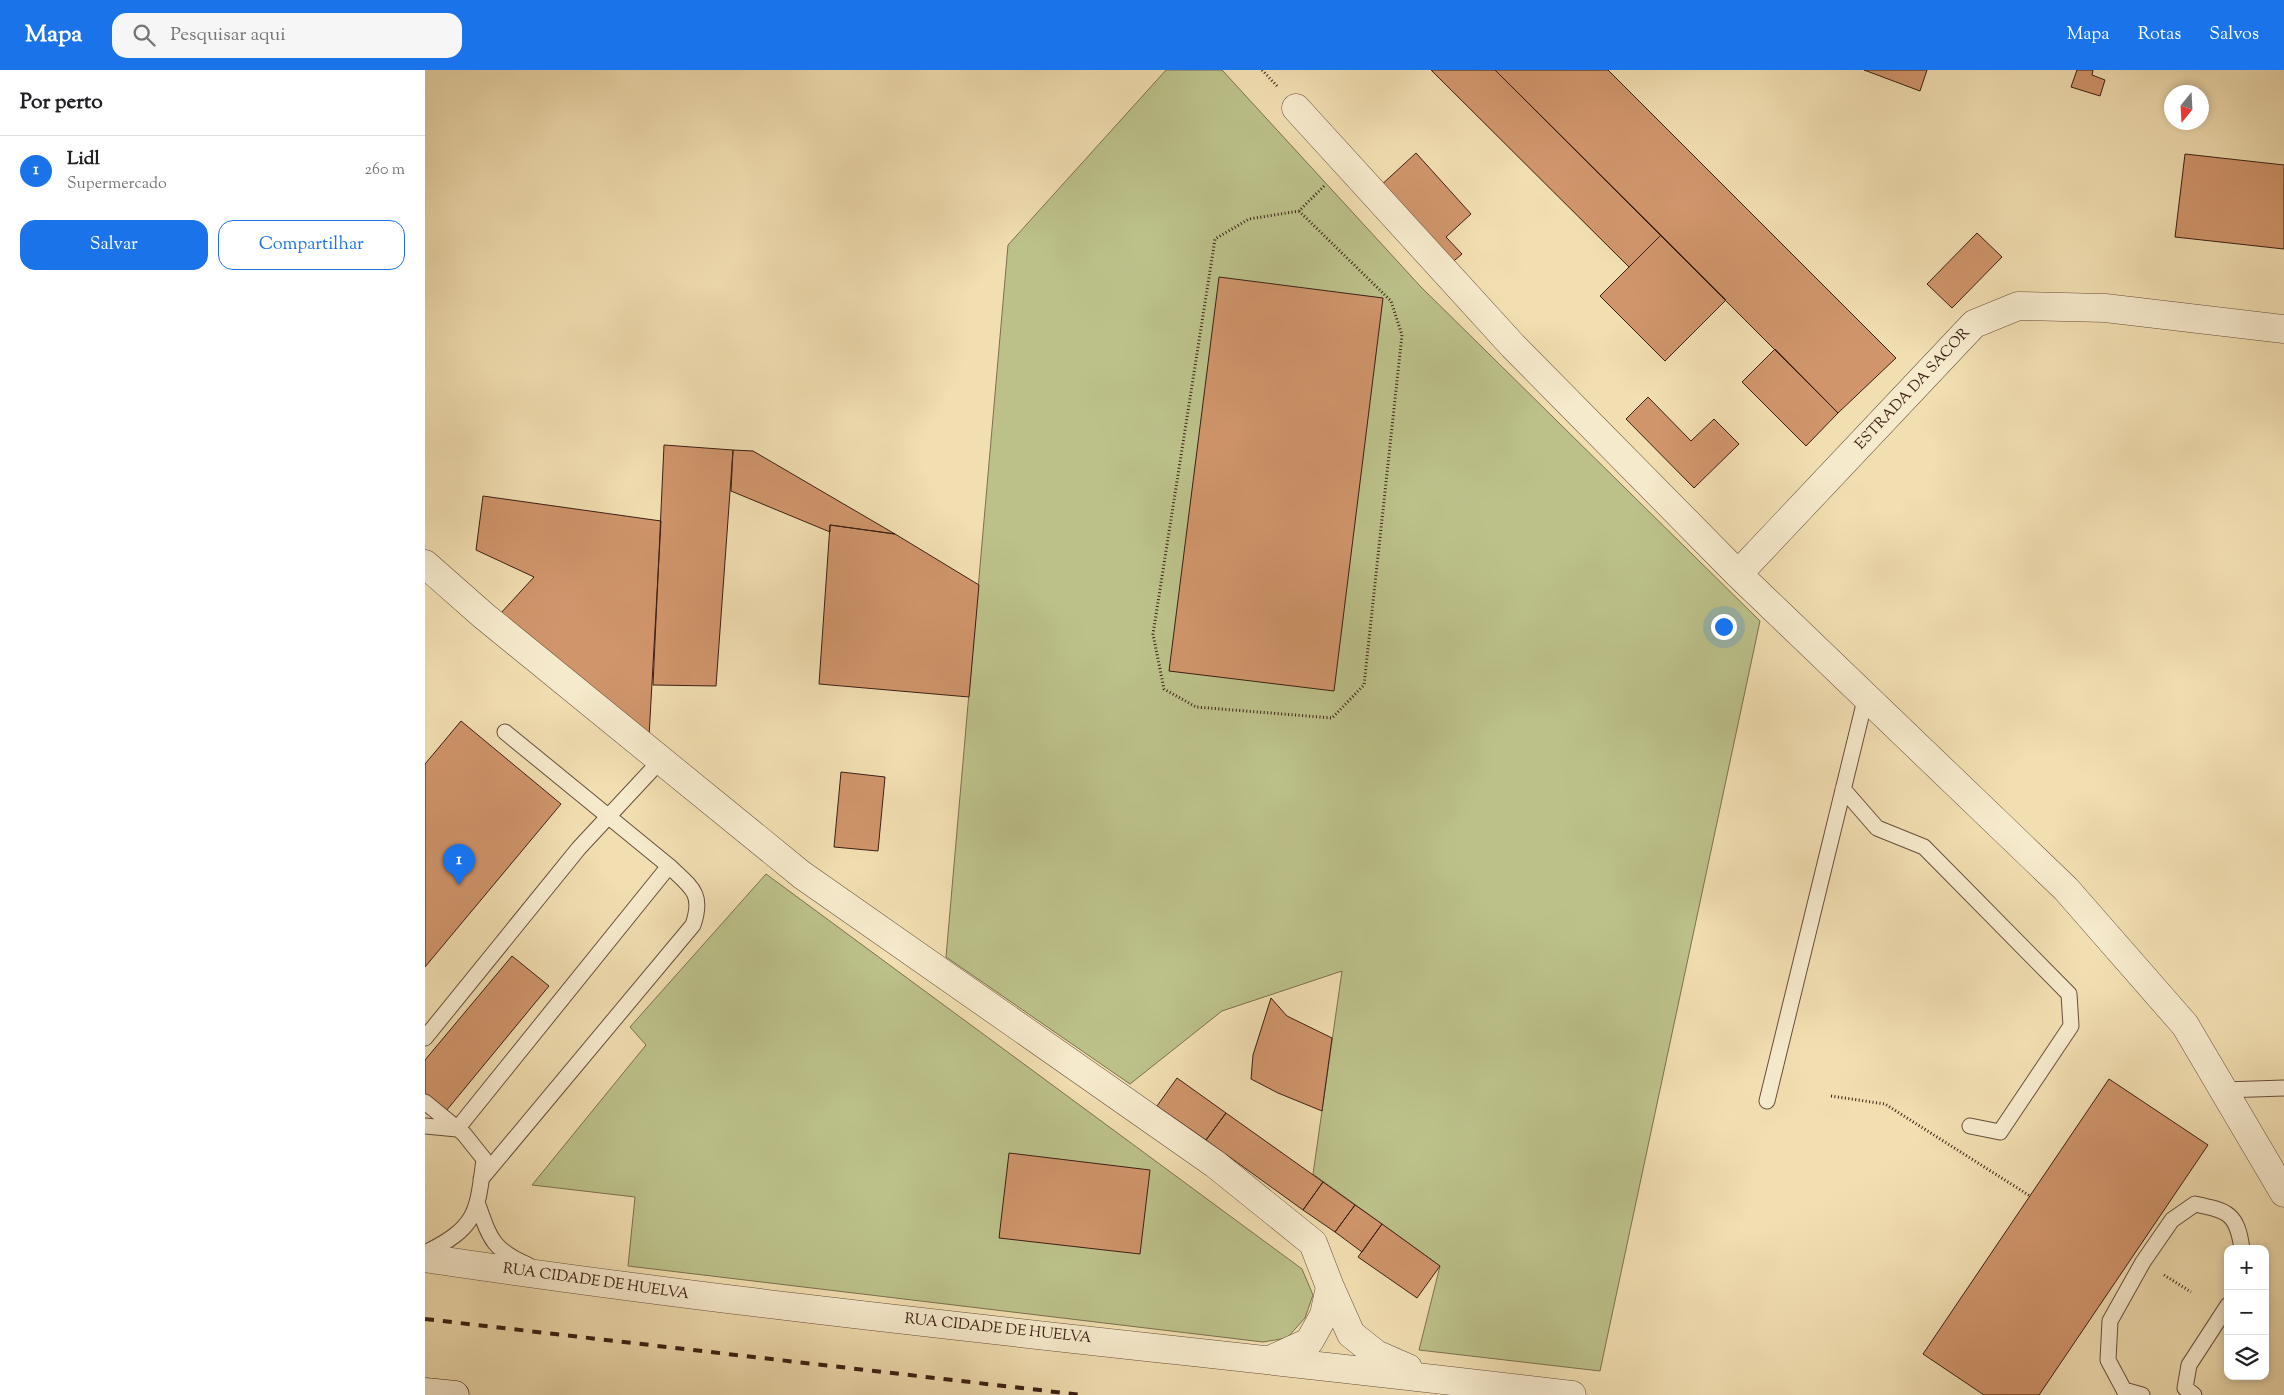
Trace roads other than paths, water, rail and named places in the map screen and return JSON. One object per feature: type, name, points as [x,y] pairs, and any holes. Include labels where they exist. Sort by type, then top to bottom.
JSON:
[{"type":"street","points":[[1296,108],[1513,346],[1738,574],[2066,888],[2185,1025],[2284,1193]]},
{"type":"street","name":"ESTRADA DA SACOR","points":[[1738,574],[1974,324],[2018,306],[2028,306],[2105,308],[2284,329]]},
{"type":"street","points":[[425,564],[484,616],[802,875],[1215,1164],[1313,1243],[1351,1334],[1377,1354],[1432,1378]]},
{"type":"street","name":"RUA CIDADE DE HUELVA","points":[[425,1258],[680,1295],[1272,1359],[1572,1395]]},
{"type":"street","points":[[1272,1359],[1309,1342],[1325,1315],[1330,1287]]},
{"type":"street","points":[[425,1392],[455,1395]]},
{"type":"lane","points":[[1767,1102],[1866,696]]},
{"type":"lane","points":[[481,1179],[693,925],[699,908],[696,895],[687,883],[669,866],[505,732]]},
{"type":"lane","points":[[425,1038],[607,817],[661,760]]},
{"type":"lane","points":[[1843,789],[1877,828],[1924,847],[2069,994],[2071,1026],[2000,1132],[1970,1126]]},
{"type":"lane","points":[[457,1129],[669,866]]},
{"type":"lane","points":[[2224,1090],[2284,1088]]},
{"type":"lane","points":[[425,1102],[464,1134],[484,1159],[478,1205],[465,1227],[444,1243],[425,1253]]},
{"type":"lane","points":[[425,1126],[457,1129]]},
{"type":"lane","points":[[2141,1395],[2125,1390],[2107,1360],[2110,1321],[2143,1262],[2172,1220],[2195,1204],[2225,1211],[2239,1228],[2241,1245]]},
{"type":"lane","points":[[478,1205],[491,1240],[511,1258],[555,1276]]},
{"type":"lane","points":[[2193,1395],[2185,1388],[2189,1365],[2224,1311]]},
{"type":"railway","points":[[425,1319],[1082,1395]]},
{"type":"place","name":"Lidl","points":[[459,885]]}]
